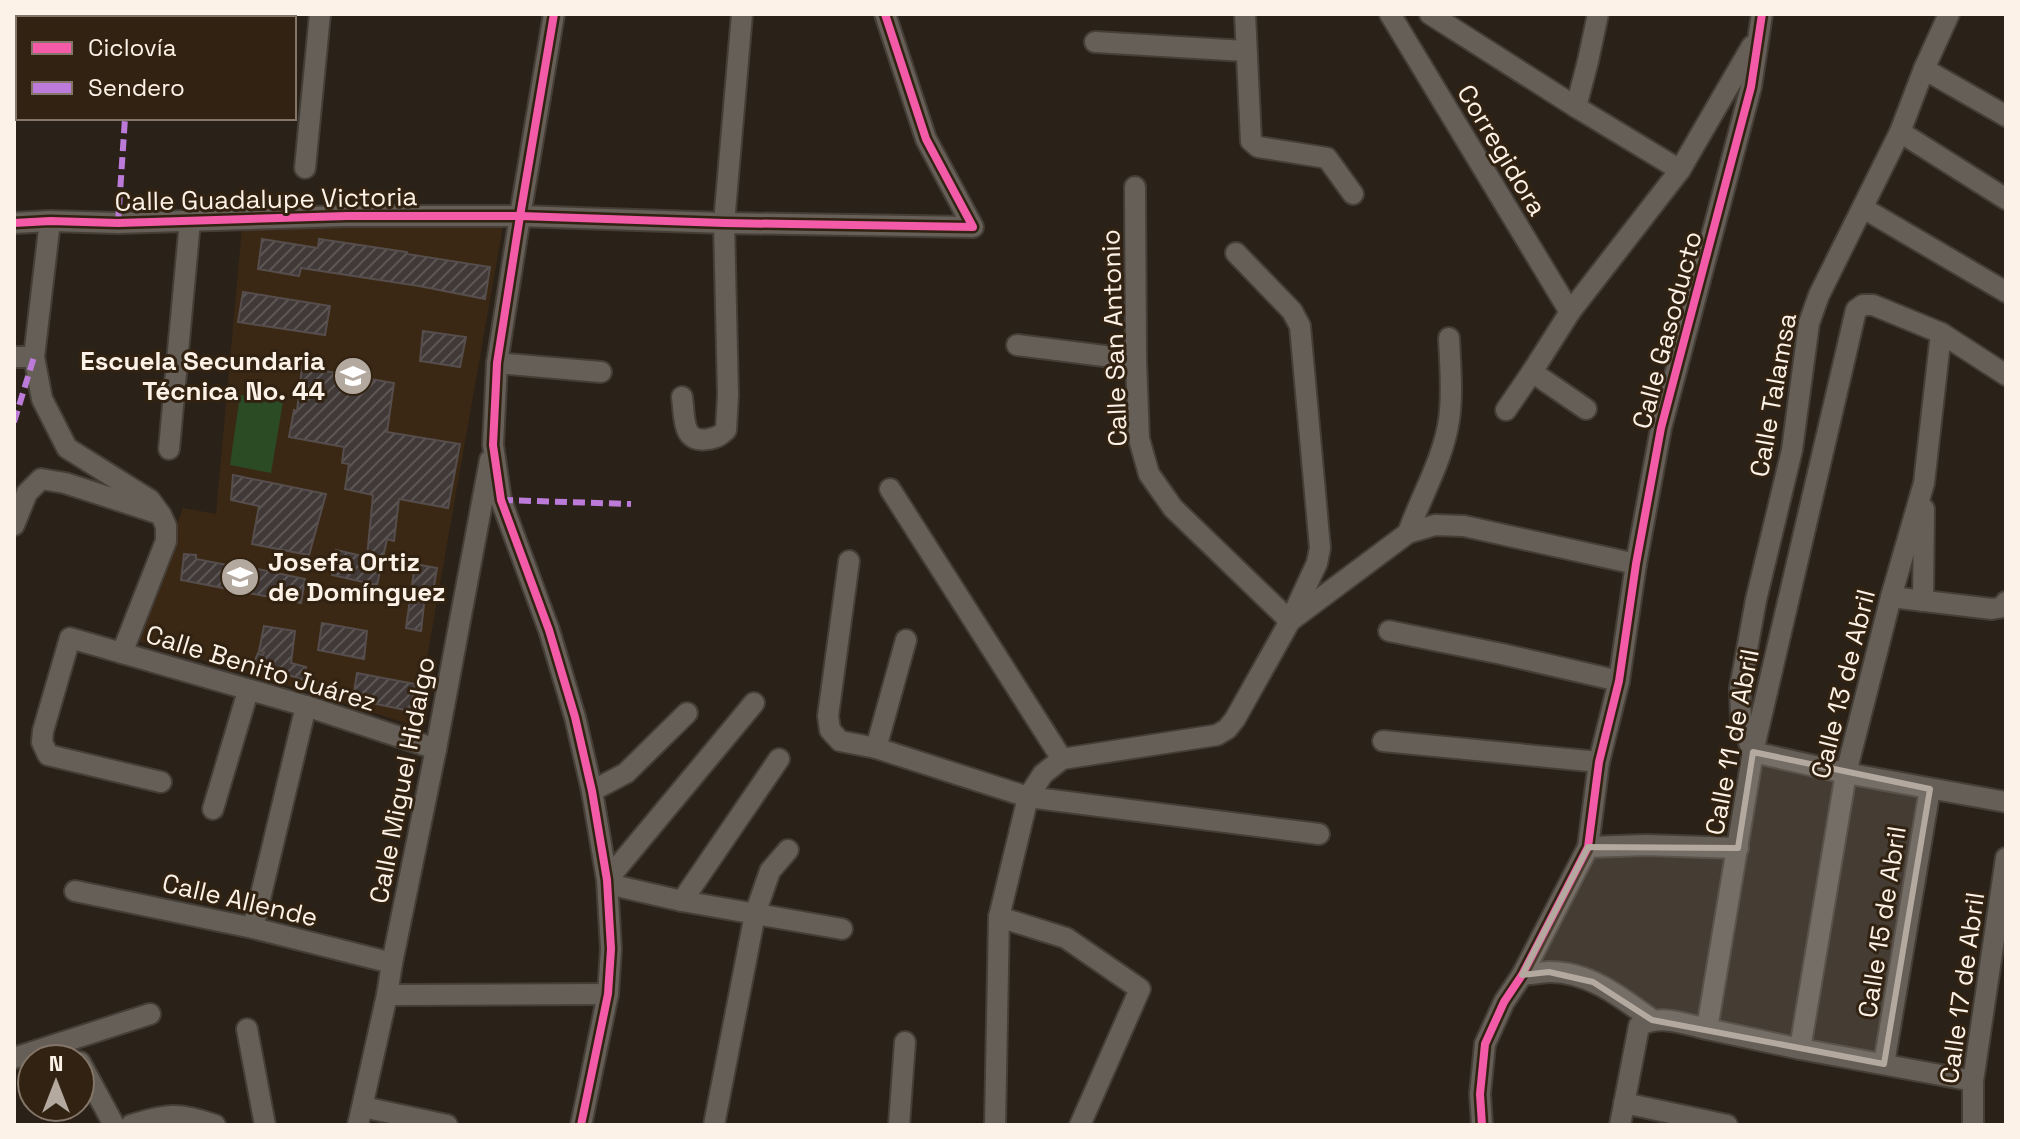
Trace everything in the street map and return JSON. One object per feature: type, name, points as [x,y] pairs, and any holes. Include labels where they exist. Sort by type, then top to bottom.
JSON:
[{"type":"street","points":[[305,168],[320,14]]},
{"type":"street","points":[[554,14],[497,363],[493,445],[501,500],[549,630],[575,717],[608,882],[611,949],[608,994],[581,1125]]},
{"type":"street","points":[[682,397],[690,437],[700,440],[720,436],[726,430],[724,223],[742,14]]},
{"type":"street","name":"Calle Guadalupe Victoria","points":[[14,223],[520,216],[973,227],[926,139],[885,14]]},
{"type":"street","points":[[1245,14],[1251,141],[1258,147],[1327,158],[1353,194]]},
{"type":"street","name":"Corregidora","points":[[1390,14],[1570,312]]},
{"type":"street","points":[[1430,14],[1680,170]]},
{"type":"street","points":[[1576,107],[1598,14]]},
{"type":"street","name":"Calle Talamsa","points":[[1753,752],[1741,719],[1740,688],[1756,600],[1792,450],[1809,323],[1819,295],[1900,132],[1924,69],[1953,16]]},
{"type":"street","points":[[1506,410],[1570,312],[1680,170],[1741,67],[1760,24]]},
{"type":"street","name":"Calle Gasoducto","points":[[1482,1125],[1480,1094],[1485,1044],[1504,1002],[1522,975],[1588,847],[1599,762],[1619,681],[1661,428],[1751,87],[1760,24]]},
{"type":"street","points":[[1095,42],[1245,51]]},
{"type":"street","points":[[1924,69],[2006,116]]},
{"type":"street","points":[[1900,132],[2006,199]]},
{"type":"street","name":"Calle San Antonio","points":[[1135,187],[1139,439],[1149,474],[1173,508],[1290,621]]},
{"type":"street","points":[[1863,208],[2006,292]]},
{"type":"street","points":[[50,221],[24,357],[67,448],[150,500],[166,526],[166,541],[122,653]]},
{"type":"street","points":[[169,449],[190,221]]},
{"type":"street","points":[[995,1125],[999,917],[1028,797],[1043,774],[1062,759],[1217,735],[1227,729],[1290,621],[1317,563],[1320,548],[1300,326],[1292,311],[1236,253]]},
{"type":"street","name":"Calle 11 de Abril","points":[[1707,1029],[1753,752],[1856,310],[1863,305],[1873,305],[1941,333]]},
{"type":"street","points":[[1941,333],[2006,375]]},
{"type":"street","name":"Calle 13 de Abril","points":[[1800,1049],[1846,773],[1924,483],[1941,333]]},
{"type":"street","points":[[1408,533],[1439,459],[1449,420],[1449,338]]},
{"type":"street","points":[[1017,345],[1136,360]]},
{"type":"street","points":[[497,363],[601,372]]},
{"type":"street","points":[[1532,372],[1586,409]]},
{"type":"street","name":"Calle Miguel Hidalgo","points":[[360,1116],[436,749],[493,445]]},
{"type":"street","points":[[14,525],[27,493],[41,479],[65,483],[161,515]]},
{"type":"street","points":[[1923,601],[1924,483]]},
{"type":"street","points":[[890,489],[1062,759]]},
{"type":"street","points":[[1290,621],[1408,533],[1435,525],[1464,526],[1636,564]]},
{"type":"street","points":[[849,561],[828,716],[830,730],[840,741],[876,748],[1028,797],[1319,834]]},
{"type":"street","points":[[1891,597],[1992,609],[2005,605]]},
{"type":"street","points":[[1389,631],[1619,681]]},
{"type":"street","name":"Calle Benito Juárez","points":[[161,782],[48,755],[42,742],[43,731],[70,638],[306,706],[436,749]]},
{"type":"street","points":[[876,748],[906,640]]},
{"type":"street","points":[[213,809],[248,691]]},
{"type":"street","points":[[608,882],[754,703]]},
{"type":"street","points":[[253,928],[306,706]]},
{"type":"street","points":[[592,791],[626,773],[687,713]]},
{"type":"street","points":[[1383,741],[1599,762]]},
{"type":"street","points":[[1753,752],[1846,773],[2006,802]]},
{"type":"street","points":[[682,901],[779,759]]},
{"type":"street","name":"Calle 15 de Abril","points":[[1884,1064],[1930,789]]},
{"type":"street","points":[[1588,847],[1672,845],[1738,848]]},
{"type":"street","points":[[714,1125],[755,914],[770,871],[788,850]]},
{"type":"street","name":"Calle 17 de Abril","points":[[1973,1125],[1973,1081],[2006,858]]},
{"type":"street","points":[[608,882],[682,901],[842,929]]},
{"type":"street","name":"Calle Allende","points":[[75,891],[253,928],[392,963]]},
{"type":"street","points":[[999,917],[1066,938],[1140,989],[1080,1125]]},
{"type":"street","points":[[1522,975],[1549,972],[1593,982],[1652,1020]]},
{"type":"street","points":[[387,995],[608,994]]},
{"type":"street","points":[[96,1043],[150,1014]]},
{"type":"street","points":[[1620,1125],[1639,1026],[1652,1020],[1662,1019],[1800,1049],[1973,1081]]},
{"type":"street","points":[[247,1029],[265,1125]]},
{"type":"street","points":[[899,1125],[905,1042]]},
{"type":"street","points":[[96,1091],[114,1125]]},
{"type":"street","points":[[1624,1103],[1727,1125]]},
{"type":"street","points":[[131,1125],[176,1115],[215,1125]]},
{"type":"street","points":[[360,1116],[447,1125]]},
{"type":"highlighted area","points":[[1753,752],[1930,789],[1884,1064],[1652,1020],[1593,982],[1549,972],[1522,975],[1588,847],[1738,848]]},
{"type":"shaded area","points":[[504,220],[415,726],[135,640],[183,508],[216,514],[242,228]]},
{"type":"green space","points":[[240,395],[283,402],[271,473],[230,465]]},
{"type":"building","points":[[262,239],[318,248],[319,239],[490,267],[485,299],[301,268],[299,276],[258,269]]},
{"type":"building","points":[[243,292],[330,306],[325,335],[238,322]]},
{"type":"building","points":[[423,331],[466,337],[460,367],[420,361]]},
{"type":"building","points":[[302,367],[394,383],[387,432],[460,444],[448,508],[399,499],[394,541],[387,539],[377,585],[332,575],[336,550],[367,557],[373,495],[345,489],[349,464],[342,463],[344,447],[289,437],[294,410],[297,411]]},
{"type":"building","points":[[233,475],[326,494],[309,555],[252,544],[259,506],[231,500]]},
{"type":"building","points":[[184,554],[196,555],[196,559],[305,579],[301,603],[181,580]]},
{"type":"building","points":[[415,564],[437,568],[432,597],[425,596],[421,631],[406,628]]},
{"type":"building","points":[[322,623],[367,631],[364,659],[318,650]]},
{"type":"building","points":[[264,626],[295,631],[291,663],[306,667],[303,680],[254,663],[258,653],[263,655],[264,652],[259,651]]},
{"type":"building","points":[[357,673],[415,684],[410,711],[353,699]]},
{"type":"marked path","points":[[118,223],[125,120]]},
{"type":"marked path","points":[[14,422],[34,357]]},
{"type":"marked path","points":[[501,500],[631,504]]},
{"type":"cycle path","points":[[554,14],[497,363],[493,445],[501,500],[549,630],[575,717],[592,791],[607,880],[611,949],[608,994],[581,1125]]},
{"type":"cycle path","points":[[14,223],[520,216],[973,227],[926,139],[885,14]]},
{"type":"cycle path","points":[[1482,1125],[1480,1094],[1485,1044],[1504,1002],[1522,975],[1588,847],[1599,762],[1619,681],[1661,428],[1751,87],[1762,14]]},
{"type":"place","name":"Escuela Secundaria Técnica No. 44","points":[[353,376]]},
{"type":"place","name":"Josefa Ortiz de Domínguez","points":[[240,577]]}]
